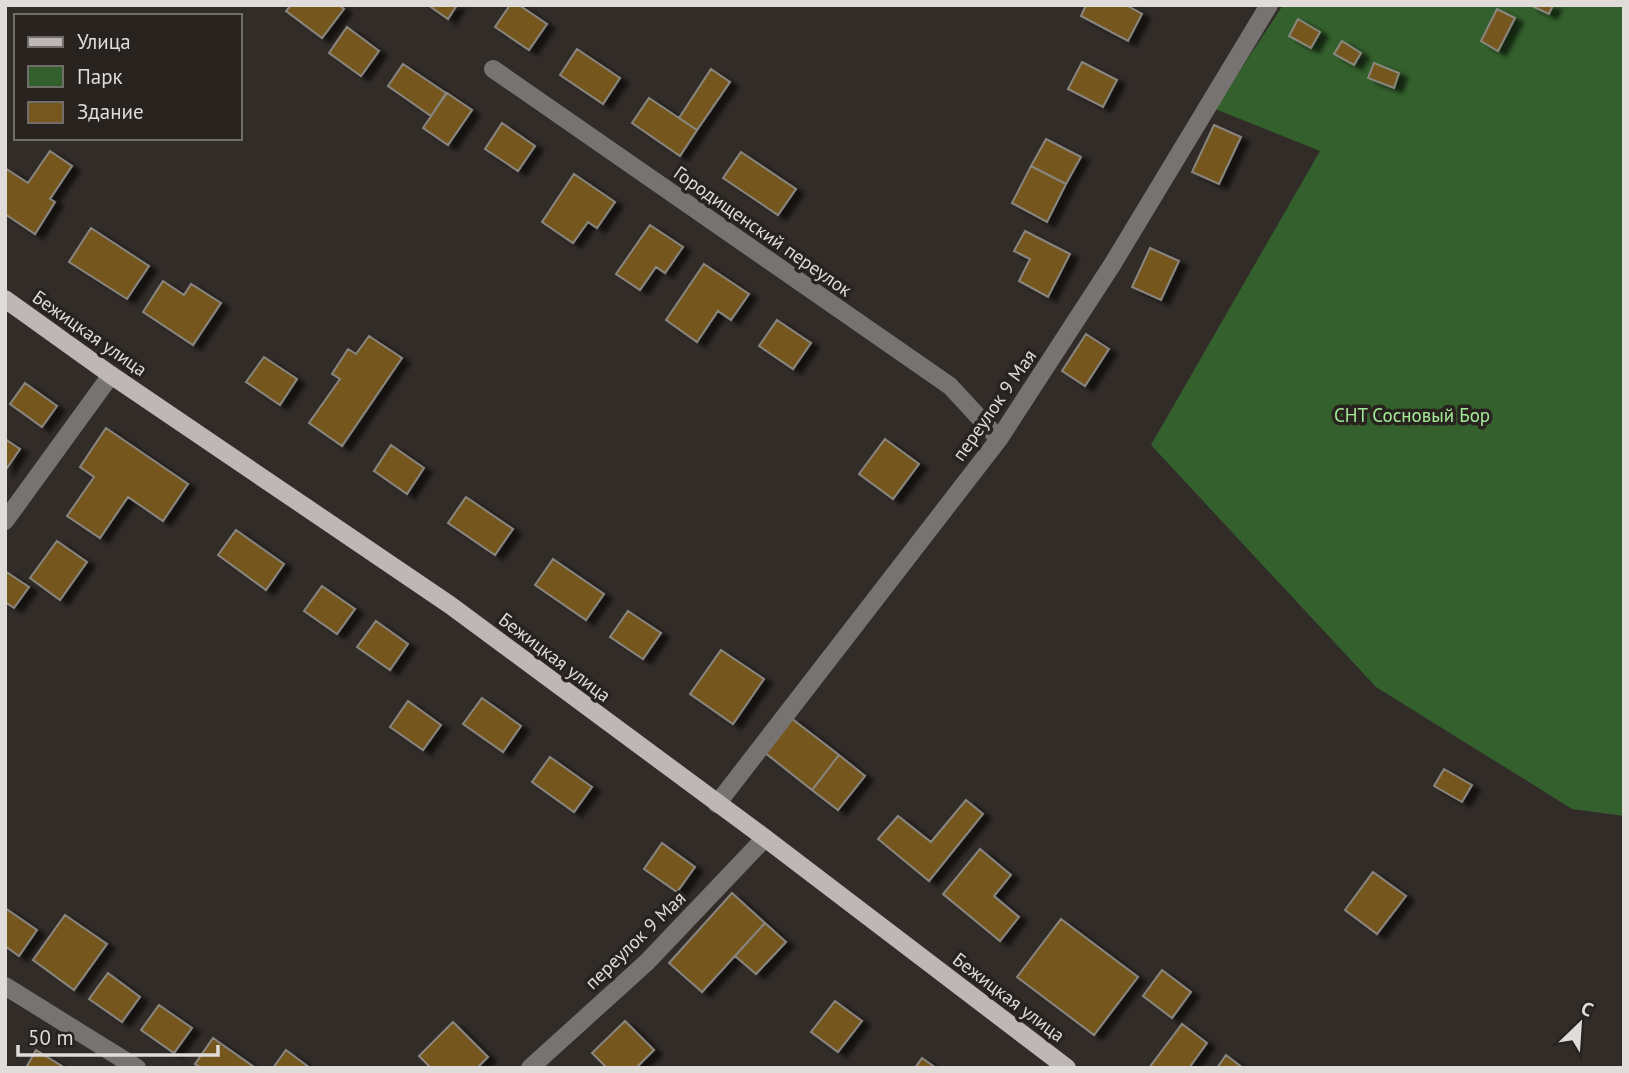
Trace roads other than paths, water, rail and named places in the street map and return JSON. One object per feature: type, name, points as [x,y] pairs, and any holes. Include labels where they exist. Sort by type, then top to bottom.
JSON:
[{"type":"main road","name":"Бежицкая улица","points":[[5,299],[450,605],[765,838],[1067,1068]]},
{"type":"street","name":"переулок 9 Мая","points":[[717,804],[999,439],[1112,265],[1269,5]]},
{"type":"street","name":"Городищенский переулок","points":[[493,69],[950,386],[999,439]]},
{"type":"street","points":[[5,521],[111,374]]},
{"type":"street","name":"переулок 9 Мая","points":[[530,1068],[647,962],[765,838]]},
{"type":"street","points":[[5,986],[137,1068]]},
{"type":"park label","name":"СНТ Сосновый Бор","points":[[1412,415]]}]
